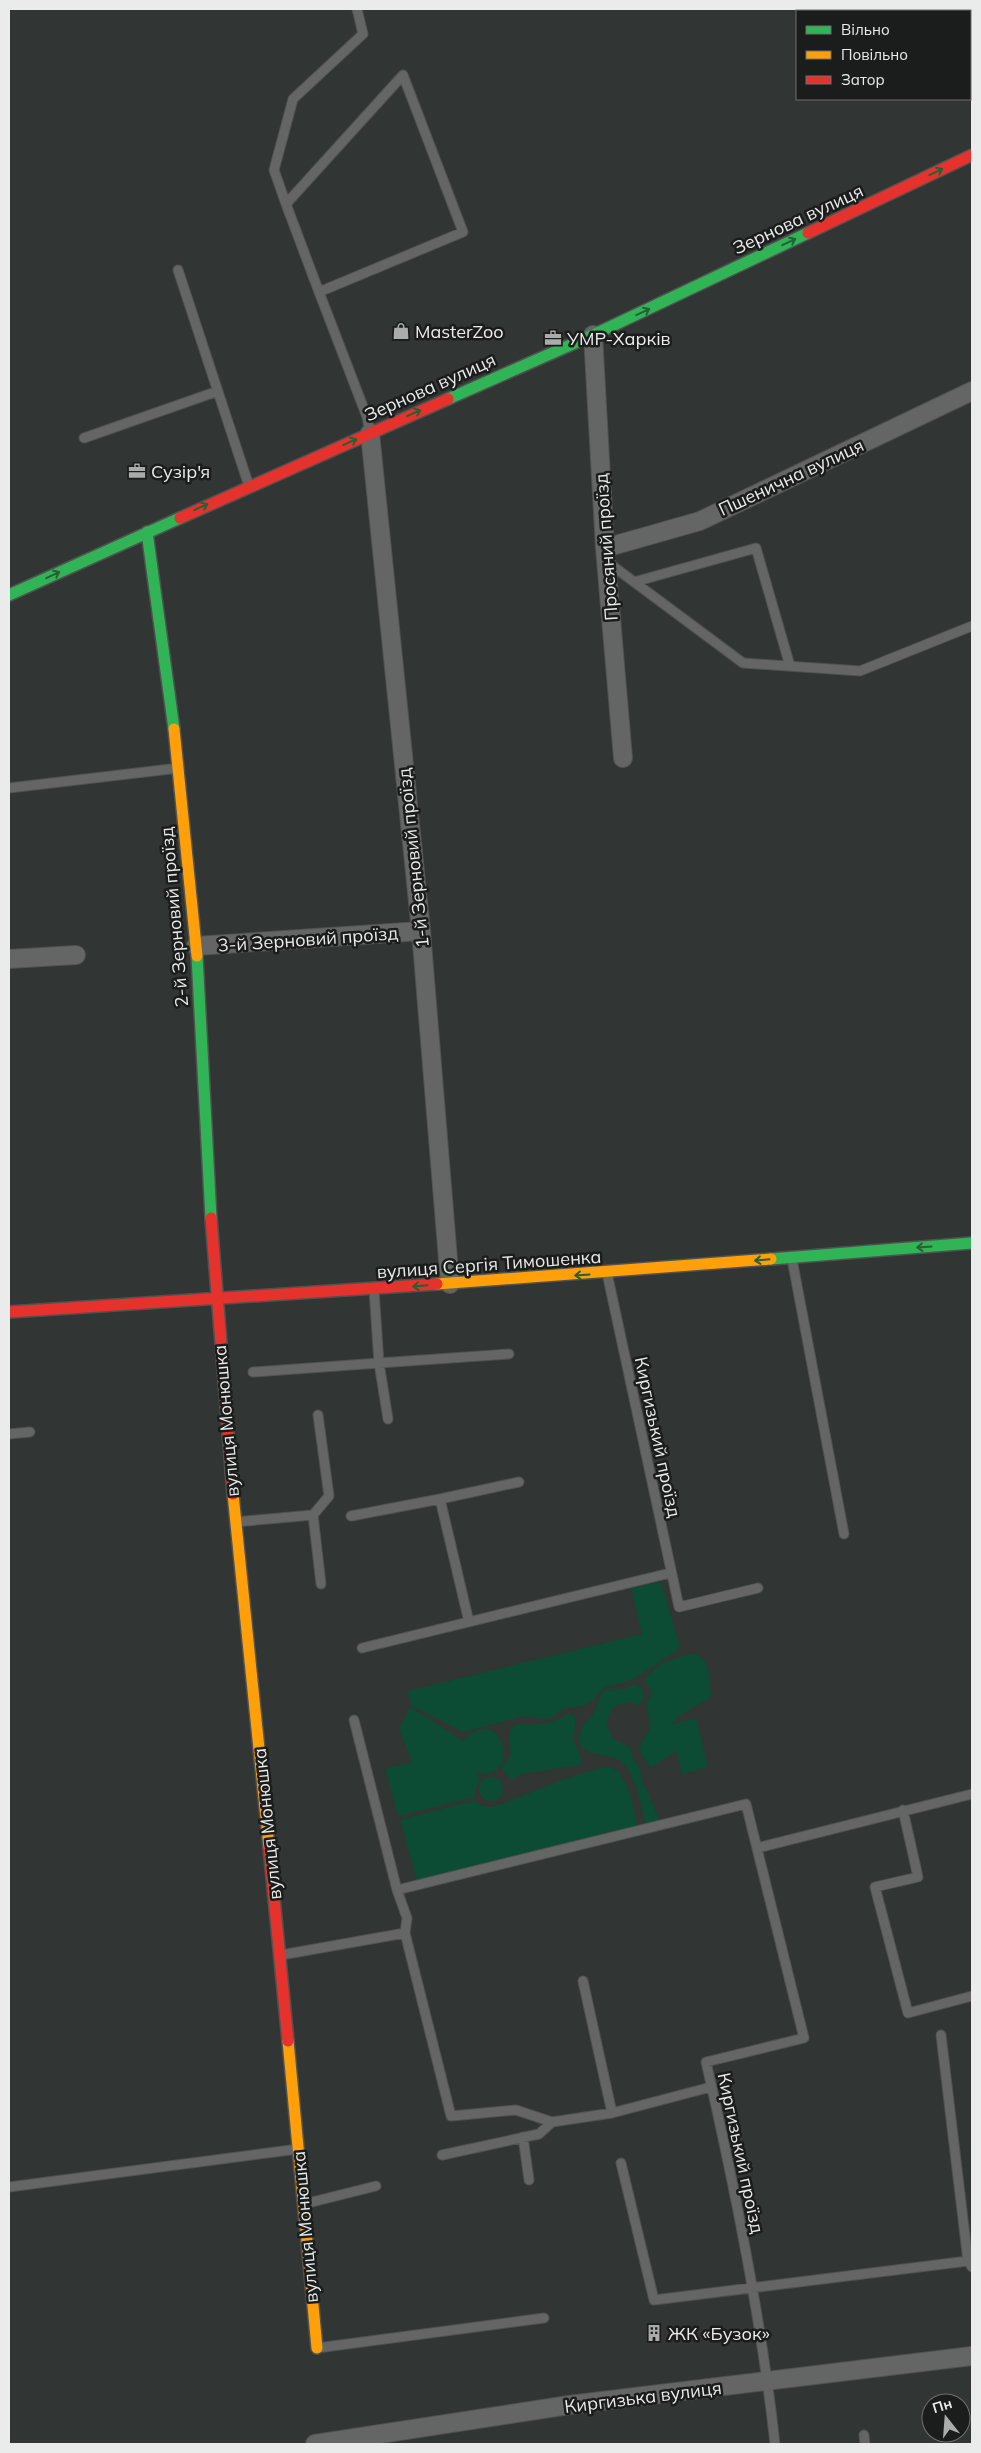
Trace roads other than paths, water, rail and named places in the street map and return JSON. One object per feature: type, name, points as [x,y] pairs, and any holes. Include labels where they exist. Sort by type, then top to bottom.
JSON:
[{"type":"street","name":"Зернова вулиця","points":[[9,595],[250,486],[593,335],[972,155]]},
{"type":"street","name":"Просяний проїзд","points":[[593,335],[605,554],[623,758]]},
{"type":"street","name":"Пшенична вулиця","points":[[605,554],[700,520],[972,391]]},
{"type":"street","name":"1-й Зерновий проїзд","points":[[370,433],[421,931],[450,1284]]},
{"type":"street","name":"2-й Зерновий проїзд","points":[[147,532],[179,768],[196,946],[216,1301]]},
{"type":"street","name":"3-й Зерновий проїзд","points":[[196,946],[421,931]]},
{"type":"street","points":[[9,959],[76,954]]},
{"type":"street","name":"вулиця Сергія Тимошенка","points":[[9,1312],[374,1290],[972,1243]]},
{"type":"street","name":"вулиця Монюшка","points":[[216,1301],[235,1522],[280,1955],[317,2348]]},
{"type":"street","name":"Киргизька вулиця","points":[[323,2444],[569,2405],[972,2356]]},
{"type":"lane","points":[[357,9],[363,34],[293,99],[274,170],[367,417],[370,433]]},
{"type":"lane","points":[[286,204],[403,74],[464,232],[319,292]]},
{"type":"lane","points":[[178,270],[250,486]]},
{"type":"lane","points":[[84,438],[218,391]]},
{"type":"lane","points":[[634,582],[756,548],[790,666]]},
{"type":"lane","points":[[605,554],[634,582],[743,663],[860,671],[972,626]]},
{"type":"lane","points":[[9,788],[179,768]]},
{"type":"lane","points":[[791,1257],[844,1534]]},
{"type":"lane","name":"Киргизький проїзд","points":[[607,1273],[670,1573],[679,1607],[758,1588]]},
{"type":"lane","points":[[374,1290],[379,1363],[388,1419]]},
{"type":"lane","points":[[253,1372],[509,1354]]},
{"type":"lane","points":[[235,1522],[313,1515],[329,1496],[318,1415]]},
{"type":"lane","points":[[9,1434],[30,1432]]},
{"type":"lane","points":[[352,1516],[519,1482]]},
{"type":"lane","points":[[440,1499],[469,1622]]},
{"type":"lane","points":[[313,1515],[320,1584]]},
{"type":"lane","points":[[362,1648],[670,1573]]},
{"type":"lane","points":[[354,1720],[397,1890],[407,1918],[405,1933],[451,2116],[516,2110],[552,2122],[612,2113],[711,2087]]},
{"type":"lane","points":[[757,1848],[972,1794]]},
{"type":"lane","name":"Киргизький проїзд","points":[[397,1890],[746,1804],[804,2038],[706,2062],[752,2287],[768,2382],[775,2444]]},
{"type":"lane","points":[[903,1810],[918,1877],[875,1887],[908,2013],[972,1996]]},
{"type":"lane","points":[[280,1955],[405,1933]]},
{"type":"lane","points":[[583,1981],[612,2113]]},
{"type":"lane","points":[[621,2163],[654,2300],[752,2287],[970,2264],[941,2035]]},
{"type":"lane","points":[[442,2155],[539,2134],[552,2122]]},
{"type":"lane","points":[[523,2137],[529,2180]]},
{"type":"lane","points":[[9,2188],[298,2149]]},
{"type":"lane","points":[[303,2204],[376,2186]]},
{"type":"lane","points":[[317,2348],[544,2318]]},
{"type":"place","name":"MasterZoo","points":[[401,331]]},
{"type":"place","name":"УМР-Харків","points":[[553,338]]},
{"type":"place","name":"Сузір'я","points":[[137,471]]},
{"type":"place","name":"ЖК «Бузок»","points":[[654,2333]]}]
